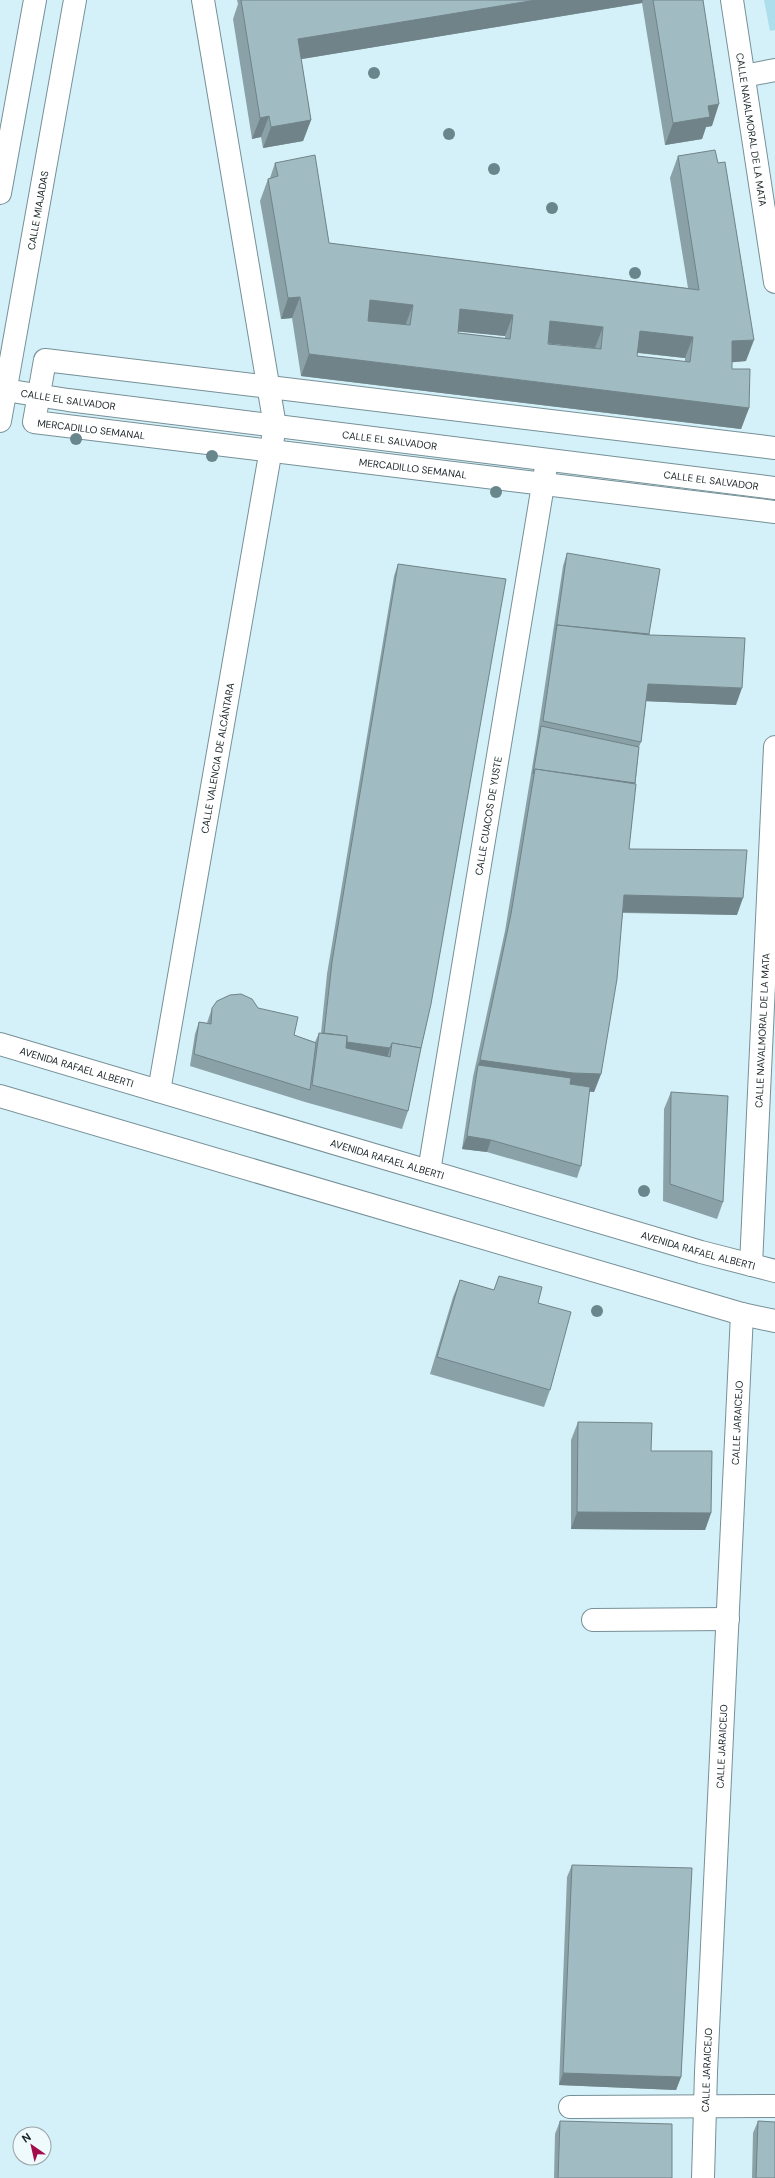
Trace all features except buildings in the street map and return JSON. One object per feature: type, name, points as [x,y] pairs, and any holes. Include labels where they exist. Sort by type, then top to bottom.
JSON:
[{"type":"street","points":[[0,193],[35,0]]},
{"type":"street","name":"CALLE MIAJADAS","points":[[0,422],[75,0]]},
{"type":"street","name":"CALLE VALENCIA DE ALCÁNTARA","points":[[158,1091],[275,426],[203,0]]},
{"type":"street","name":"CALLE NAVALMORAL DE LA MATA","points":[[732,0],[773,258],[775,282]]},
{"type":"street","points":[[744,76],[775,70]]},
{"type":"street","points":[[744,76],[775,80]]},
{"type":"street","name":"MERCADILLO SEMANAL","points":[[775,448],[44,360],[34,422],[775,512]]},
{"type":"street","name":"CALLE EL SALVADOR","points":[[6,390],[68,400],[547,461],[775,488]]},
{"type":"street","name":"CALLE CUACOS DE YUSTE","points":[[429,1171],[547,461]]},
{"type":"street","name":"CALLE NAVALMORAL DE LA MATA","points":[[751,1265],[775,747]]},
{"type":"street","name":"AVENIDA RAFAEL ALBERTI","points":[[0,1044],[429,1171],[775,1271]]},
{"type":"street","points":[[0,1096],[742,1314],[775,1321]]},
{"type":"street","name":"CALLE JARAICEJO","points":[[703,2178],[705,2106],[742,1314]]},
{"type":"street","points":[[593,1620],[728,1619]]},
{"type":"street","points":[[570,2107],[775,2106]]},
{"type":"shaded area","points":[[764,0],[775,0],[775,30],[770,31]]}]
